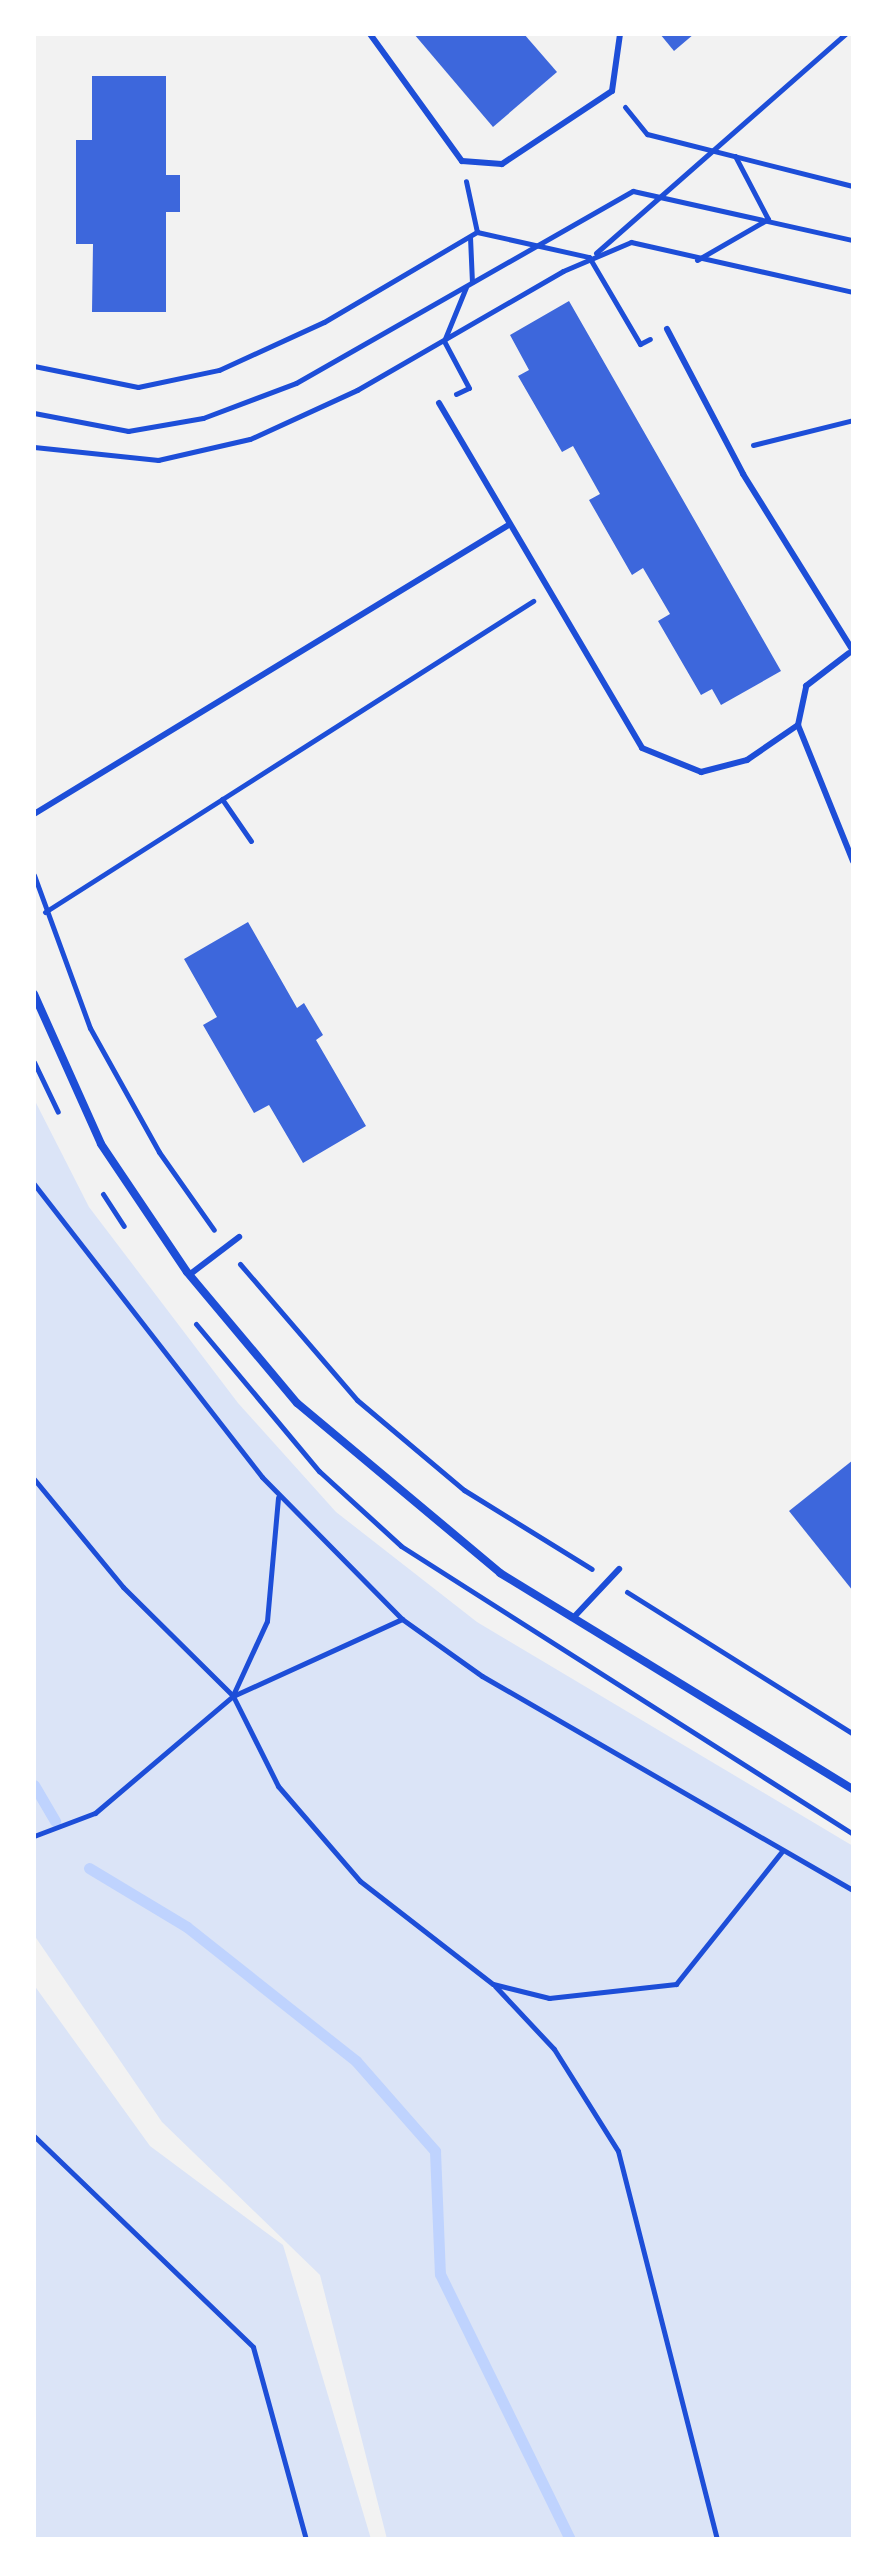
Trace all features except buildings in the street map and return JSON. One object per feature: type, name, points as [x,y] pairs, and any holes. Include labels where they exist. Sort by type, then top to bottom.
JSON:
[{"type":"street","points":[[34,994],[101,1144],[189,1275],[297,1403],[500,1573],[853,1789]]},
{"type":"lane","points":[[370,34],[462,161],[502,164],[612,91],[620,34]]},
{"type":"lane","points":[[667,329],[731,450],[851,652],[806,686],[798,725],[853,861]]},
{"type":"lane","points":[[439,403],[507,526],[642,748],[701,772],[747,760],[798,725]]},
{"type":"lane","points":[[34,814],[507,526]]},
{"type":"lane","points":[[189,1275],[239,1237]]},
{"type":"lane","points":[[574,1617],[619,1569]]},
{"type":"path","points":[[596,254],[657,193],[845,34]]},
{"type":"path","points":[[612,91],[647,134],[853,186]]},
{"type":"path","points":[[734,155],[768,219]]},
{"type":"path","points":[[462,161],[477,232]]},
{"type":"path","points":[[34,413],[128,431],[203,418],[296,383],[633,191],[657,193],[853,240]]},
{"type":"path","points":[[697,260],[768,219]]},
{"type":"path","points":[[34,366],[138,387],[219,370],[324,322],[477,232],[589,257],[640,344],[667,329]]},
{"type":"path","points":[[444,341],[469,284],[470,236]]},
{"type":"path","points":[[34,447],[114,461],[212,451],[357,390],[589,257],[631,242],[697,260],[853,292]]},
{"type":"path","points":[[439,403],[469,388],[444,341]]},
{"type":"path","points":[[731,450],[853,420]]},
{"type":"path","points":[[45,912],[547,592]]},
{"type":"path","points":[[222,799],[251,841]]},
{"type":"path","points":[[34,875],[90,1028],[159,1152],[226,1247],[357,1400],[464,1490],[853,1734]]},
{"type":"path","points":[[34,1184],[141,1331],[279,1496],[402,1619],[482,1676],[853,1890]]},
{"type":"path","points":[[34,1479],[123,1587],[233,1696],[278,1786],[360,1881],[493,1984],[554,2049],[618,2151],[717,2539]]},
{"type":"path","points":[[233,1696],[267,1621],[279,1496]]},
{"type":"path","points":[[34,1836],[95,1813],[233,1696],[402,1619]]},
{"type":"path","points":[[493,1984],[549,1998],[676,1984],[782,1851]]},
{"type":"path","points":[[34,2136],[253,2347],[306,2539]]},
{"type":"shaded area","points":[[34,1099],[89,1207],[238,1403],[336,1512],[477,1622],[853,1846],[853,2539],[387,2539],[320,2275],[162,2122],[34,1935]]},
{"type":"shaded area","points":[[34,1985],[150,2146],[283,2245],[371,2539],[34,2539]]},
{"type":"waterway","points":[[34,1785],[55,1821]]},
{"type":"waterway","points":[[89,1868],[187,1927],[356,2061],[435,2151],[440,2274],[570,2539]]}]
